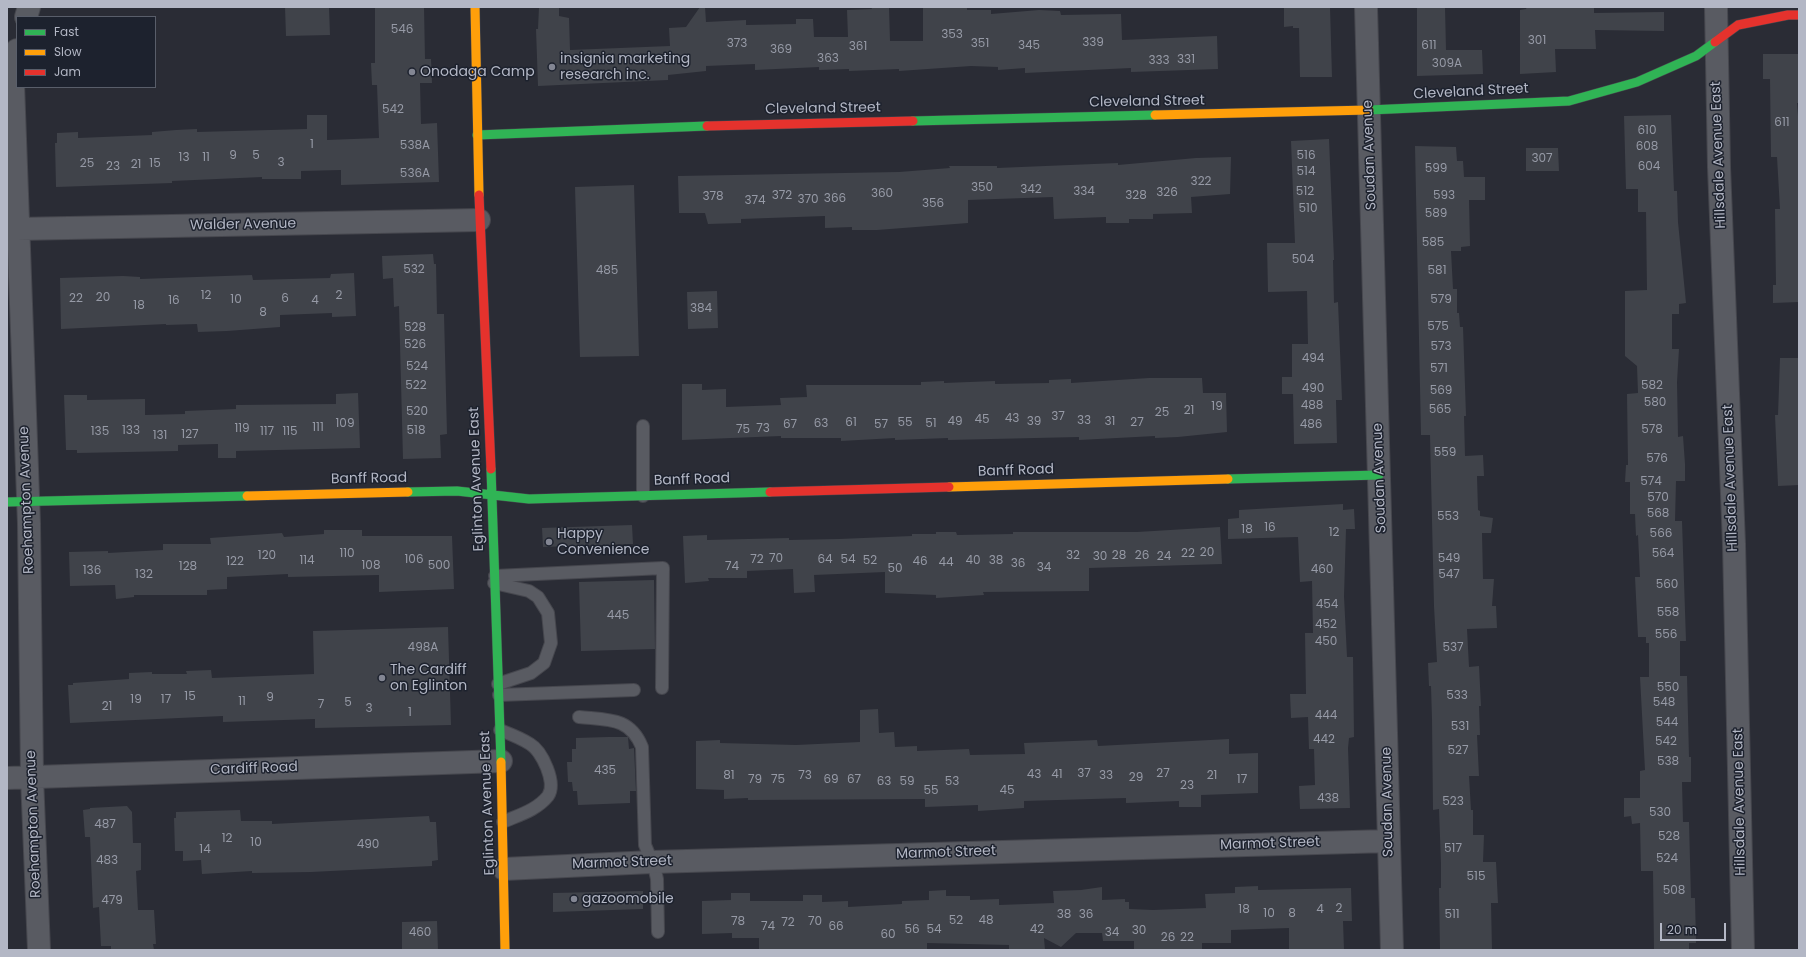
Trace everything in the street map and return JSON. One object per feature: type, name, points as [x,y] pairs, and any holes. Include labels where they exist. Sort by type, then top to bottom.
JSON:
[{"type":"street","name":"Eglinton Avenue East","points":[[475,7],[479,220],[492,494],[503,822],[505,950]]},
{"type":"street","name":"Soudan Avenue","points":[[1366,7],[1392,950]]},
{"type":"street","name":"Hillsdale Avenue East","points":[[1716,7],[1719,167],[1734,544],[1743,950]]},
{"type":"street","name":"Cleveland Street","points":[[477,135],[660,127],[1368,110],[1569,101],[1637,82],[1696,56],[1717,39],[1738,25],[1799,15]]},
{"type":"street","name":"Roehampton Avenue","points":[[16,58],[13,84],[12,230],[17,502],[32,778],[39,950]]},
{"type":"street","name":"Walder Avenue","points":[[12,230],[479,220]]},
{"type":"street","name":"Banff Road","points":[[17,502],[457,491],[529,499],[1379,475]]},
{"type":"street","name":"Cardiff Road","points":[[7,778],[501,761]]},
{"type":"street","name":"Marmot Street","points":[[504,869],[652,862],[1388,841]]},
{"type":"lane","points":[[643,426],[643,496]]},
{"type":"lane","points":[[494,580],[663,568],[662,688]]},
{"type":"lane","points":[[494,580],[529,591],[538,597],[548,613],[551,643],[544,663],[531,673],[498,689]]},
{"type":"lane","points":[[498,689],[634,690]]},
{"type":"lane","points":[[579,717],[614,721],[631,728],[637,734],[642,747],[645,845],[657,879],[658,932]]},
{"type":"lane","points":[[500,730],[532,745],[547,766],[550,779],[548,795],[533,809],[503,822]]},
{"type":"building","points":[[285,7],[329,7],[330,35],[286,36]]},
{"type":"building","points":[[375,7],[424,7],[425,59],[431,59],[432,83],[420,83],[421,124],[437,123],[439,182],[341,185],[341,170],[301,171],[301,179],[262,179],[262,177],[172,181],[172,183],[56,187],[55,143],[57,143],[57,133],[78,132],[78,138],[152,135],[152,132],[197,129],[197,132],[307,129],[307,115],[327,115],[327,140],[379,138],[377,85],[372,85],[371,63],[375,63]]},
{"type":"building","points":[[539,7],[559,7],[559,16],[569,18],[570,50],[670,46],[669,28],[686,27],[700,7],[705,7],[706,22],[746,20],[746,25],[796,24],[796,19],[813,19],[814,37],[848,37],[847,10],[872,9],[871,7],[889,7],[890,41],[923,41],[923,7],[967,7],[967,10],[991,10],[991,14],[1039,10],[1060,11],[1061,15],[1121,14],[1122,40],[1217,36],[1218,69],[1131,72],[1131,68],[1025,73],[1025,68],[998,70],[998,67],[971,66],[899,71],[899,69],[849,71],[849,69],[819,70],[819,67],[755,70],[755,64],[706,66],[706,71],[668,75],[668,80],[538,86],[536,29],[538,29]]},
{"type":"building","points":[[1284,7],[1330,7],[1332,77],[1300,77],[1299,28],[1293,28],[1293,26],[1284,27]]},
{"type":"building","points":[[1445,7],[1446,50],[1482,50],[1483,74],[1417,76],[1417,8]]},
{"type":"building","points":[[1527,7],[1594,7],[1594,13],[1664,12],[1664,31],[1595,30],[1596,49],[1555,49],[1556,72],[1520,74],[1520,10],[1526,9]]},
{"type":"building","points":[[1763,54],[1799,54],[1799,103],[1797,103],[1799,128],[1799,302],[1773,303],[1773,285],[1776,285],[1775,209],[1780,209],[1777,157],[1771,157],[1770,79],[1763,79]]},
{"type":"building","points":[[1671,115],[1674,191],[1677,191],[1678,222],[1686,303],[1679,304],[1679,314],[1672,314],[1672,349],[1679,349],[1677,382],[1678,437],[1683,436],[1685,464],[1685,481],[1676,481],[1675,521],[1682,521],[1686,641],[1680,641],[1680,676],[1687,676],[1689,757],[1691,757],[1691,782],[1682,782],[1683,822],[1689,822],[1691,898],[1695,898],[1696,943],[1689,943],[1689,950],[1654,950],[1653,871],[1641,871],[1640,823],[1632,824],[1631,816],[1624,817],[1624,798],[1640,798],[1640,771],[1645,770],[1640,677],[1649,677],[1649,643],[1646,643],[1646,637],[1638,637],[1635,577],[1640,577],[1638,535],[1636,536],[1635,514],[1630,514],[1630,482],[1625,482],[1626,465],[1628,465],[1627,394],[1638,393],[1637,366],[1625,356],[1625,291],[1647,290],[1646,212],[1638,212],[1638,189],[1626,189],[1624,116]]},
{"type":"building","points":[[1329,139],[1334,260],[1334,303],[1338,302],[1342,400],[1336,400],[1337,443],[1294,444],[1293,394],[1282,394],[1282,377],[1292,377],[1292,344],[1308,344],[1307,291],[1268,292],[1267,243],[1295,243],[1291,141]]},
{"type":"building","points":[[1415,146],[1456,147],[1457,161],[1463,161],[1464,177],[1485,177],[1485,200],[1469,200],[1470,246],[1461,247],[1461,251],[1451,251],[1453,289],[1457,289],[1457,313],[1459,313],[1460,327],[1463,327],[1466,416],[1464,416],[1465,456],[1483,455],[1484,476],[1477,476],[1478,510],[1480,511],[1480,516],[1493,518],[1491,533],[1482,533],[1483,579],[1494,579],[1492,606],[1496,606],[1497,628],[1467,629],[1469,667],[1479,666],[1481,706],[1479,706],[1480,735],[1477,735],[1479,776],[1469,776],[1471,810],[1473,810],[1473,835],[1484,835],[1483,862],[1496,862],[1498,903],[1491,903],[1492,950],[1440,950],[1439,888],[1441,888],[1441,864],[1439,809],[1433,810],[1431,686],[1429,686],[1428,663],[1437,662],[1434,606],[1430,435],[1421,435]]},
{"type":"building","points":[[1526,148],[1558,148],[1559,171],[1526,171]]},
{"type":"building","points":[[1231,157],[1230,194],[1191,197],[1192,213],[1153,214],[1153,219],[1129,219],[1129,223],[1106,223],[1106,217],[1054,219],[1053,197],[968,200],[968,223],[877,230],[852,230],[852,227],[825,228],[825,216],[741,219],[741,223],[708,224],[705,213],[679,213],[678,176],[899,172],[950,168],[949,166],[997,166],[997,168],[1118,163],[1118,165],[1196,158]]},
{"type":"building","points":[[634,185],[639,356],[580,357],[575,187]]},
{"type":"building","points":[[433,254],[434,264],[436,264],[437,314],[444,314],[447,434],[440,435],[441,458],[403,459],[399,306],[394,307],[393,278],[383,279],[382,256]]},
{"type":"building","points":[[354,273],[356,316],[332,317],[332,313],[280,315],[280,327],[227,331],[198,332],[197,324],[61,329],[60,278],[123,276],[140,277],[140,279],[252,275],[253,280],[330,278],[331,274]]},
{"type":"building","points":[[717,291],[718,328],[688,329],[687,292]]},
{"type":"building","points":[[1780,358],[1799,358],[1799,485],[1778,486],[1775,415],[1778,415]]},
{"type":"building","points":[[1149,378],[1202,378],[1203,393],[1226,393],[1227,432],[1178,437],[1155,438],[1155,436],[1079,440],[1079,437],[948,440],[948,438],[895,440],[895,438],[841,441],[841,438],[781,438],[781,436],[682,440],[682,384],[702,384],[702,390],[726,389],[726,407],[781,405],[780,398],[807,397],[806,385],[921,385],[921,382],[944,381],[944,383],[995,381],[995,384],[1049,383],[1049,380],[1071,379],[1071,383]]},
{"type":"building","points":[[358,393],[360,448],[236,451],[236,458],[218,458],[218,444],[178,445],[178,451],[77,453],[77,450],[66,450],[64,395],[87,395],[87,400],[145,399],[145,415],[185,414],[185,411],[236,409],[236,405],[336,404],[336,394]]},
{"type":"building","points":[[1343,504],[1343,510],[1354,509],[1355,529],[1346,529],[1344,596],[1347,657],[1353,657],[1354,737],[1349,738],[1348,748],[1350,808],[1300,809],[1299,786],[1315,785],[1314,749],[1309,749],[1308,717],[1291,718],[1290,694],[1306,694],[1305,633],[1313,633],[1312,581],[1300,582],[1298,537],[1228,539],[1228,519],[1239,518],[1239,510]]},
{"type":"building","points":[[632,525],[633,544],[543,547],[542,528]]},
{"type":"building","points":[[1220,527],[1222,564],[1089,568],[1089,591],[983,592],[984,595],[936,598],[936,595],[885,593],[885,572],[814,575],[815,592],[794,593],[793,569],[747,571],[747,578],[708,578],[709,581],[685,583],[683,536],[707,535],[707,540],[789,538],[789,540],[912,536],[912,534],[936,534],[936,532],[956,532],[957,535],[1013,534],[1013,532],[1137,532]]},
{"type":"building","points":[[324,530],[362,530],[362,536],[452,536],[454,589],[379,592],[379,575],[288,577],[288,574],[227,577],[227,589],[207,590],[207,595],[134,595],[134,597],[116,599],[115,585],[70,586],[69,552],[108,551],[108,553],[163,550],[163,544],[211,544],[210,538],[282,533],[284,537],[324,534]]},
{"type":"building","points":[[654,580],[655,649],[581,651],[579,582]]},
{"type":"building","points":[[448,627],[451,725],[315,728],[315,719],[223,722],[223,716],[70,723],[68,685],[73,685],[73,683],[129,679],[129,673],[152,672],[152,674],[187,674],[186,671],[211,670],[212,678],[314,674],[313,631]]},
{"type":"building","points":[[878,709],[879,733],[894,732],[895,747],[917,746],[917,751],[969,749],[970,755],[1025,754],[1024,743],[1097,740],[1098,746],[1229,739],[1229,754],[1258,753],[1258,793],[1201,795],[1201,807],[1179,807],[1179,801],[1126,803],[1126,798],[1024,801],[1024,808],[978,811],[978,805],[925,807],[925,799],[724,799],[724,790],[696,789],[696,741],[720,740],[720,743],[796,745],[860,742],[860,710]]},
{"type":"building","points":[[628,737],[629,749],[634,748],[636,791],[630,791],[630,803],[578,805],[577,791],[573,791],[572,782],[568,782],[567,762],[572,762],[572,749],[576,749],[576,738]]},
{"type":"building","points":[[127,806],[132,812],[133,843],[141,843],[141,870],[136,871],[138,910],[154,910],[156,944],[153,944],[154,950],[111,950],[111,946],[101,946],[99,907],[93,908],[90,837],[85,837],[83,810],[90,808]]},
{"type":"building","points":[[240,810],[241,821],[272,821],[272,824],[429,816],[430,822],[436,822],[438,860],[432,861],[432,866],[311,872],[252,873],[252,871],[202,874],[201,860],[183,861],[183,851],[175,851],[174,818],[176,818],[176,812]]},
{"type":"building","points":[[1258,886],[1258,890],[1351,888],[1352,921],[1343,921],[1344,950],[1289,950],[1289,928],[1231,930],[1231,943],[1202,943],[1202,950],[1134,950],[1134,941],[1103,941],[1102,933],[1076,933],[1061,947],[1044,938],[1045,950],[1009,950],[1009,945],[927,943],[927,950],[759,950],[759,938],[732,938],[732,933],[702,934],[702,901],[731,900],[731,893],[750,893],[750,901],[803,901],[803,895],[822,895],[822,902],[848,901],[848,907],[902,904],[902,901],[929,900],[929,891],[946,890],[946,896],[970,896],[970,900],[999,899],[999,905],[1054,903],[1053,891],[1081,890],[1102,887],[1102,900],[1125,899],[1125,902],[1129,902],[1129,909],[1153,910],[1206,908],[1205,894],[1235,893],[1235,887]]},
{"type":"building","points":[[643,891],[643,909],[553,912],[553,893]]},
{"type":"building","points":[[437,921],[438,950],[402,950],[402,922]]},
{"type":"traffic: fast","points":[[1369,110],[1569,101],[1637,82],[1696,56],[1715,42]]},
{"type":"traffic: fast","points":[[913,121],[1155,115]]},
{"type":"traffic: fast","points":[[477,135],[707,126]]},
{"type":"traffic: fast","points":[[491,469],[501,762]]},
{"type":"traffic: fast","points":[[1228,479],[1379,475]]},
{"type":"traffic: fast","points":[[408,492],[457,491],[529,499],[770,492]]},
{"type":"traffic: fast","points":[[7,502],[247,496]]},
{"type":"traffic: slow","points":[[475,7],[479,195]]},
{"type":"traffic: slow","points":[[1155,115],[1369,110]]},
{"type":"traffic: slow","points":[[949,487],[1228,479]]},
{"type":"traffic: slow","points":[[247,496],[408,492]]},
{"type":"traffic: slow","points":[[501,762],[505,950]]},
{"type":"traffic: jam","points":[[1715,42],[1738,25],[1788,15],[1799,15]]},
{"type":"traffic: jam","points":[[707,126],[913,121]]},
{"type":"traffic: jam","points":[[479,195],[491,469]]},
{"type":"traffic: jam","points":[[770,492],[949,487]]},
{"type":"place","name":"insignia marketing research inc.","points":[[552,67]]},
{"type":"place","name":"Onodaga Camp","points":[[412,72]]},
{"type":"place","name":"Happy Convenience","points":[[549,542]]},
{"type":"place","name":"The Cardiff on Eglinton","points":[[382,678]]},
{"type":"place","name":"gazoomobile","points":[[574,899]]}]
